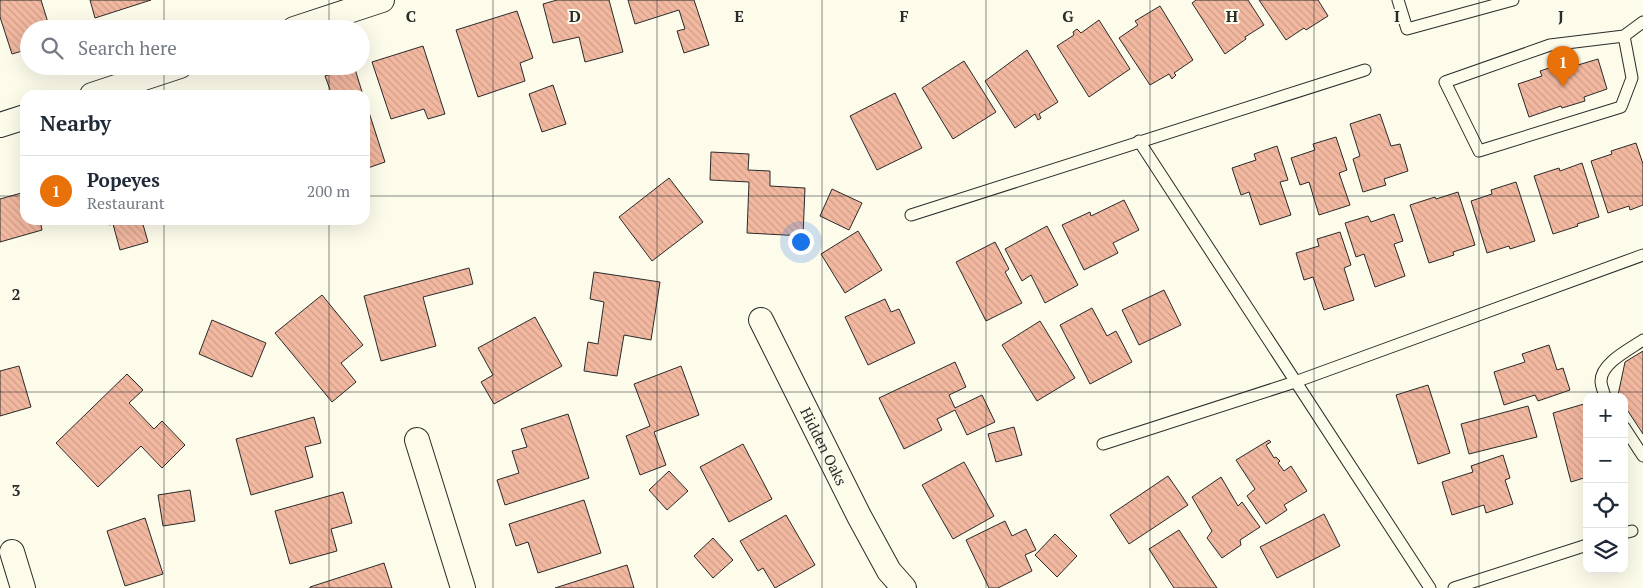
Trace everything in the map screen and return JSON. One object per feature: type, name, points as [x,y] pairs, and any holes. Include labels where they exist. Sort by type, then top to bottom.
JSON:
[{"type":"street","points":[[321,20],[382,0]]},
{"type":"street","points":[[107,90],[153,75]]},
{"type":"street","points":[[0,125],[20,119]]},
{"type":"street","name":"Hidden Oaks","points":[[761,320],[891,579],[904,588]]},
{"type":"street","points":[[417,440],[462,588]]},
{"type":"street","points":[[12,552],[23,588]]},
{"type":"lane","points":[[1398,0],[1408,30],[1513,0]]},
{"type":"lane","points":[[1624,36],[1632,78],[1621,107],[1479,151],[1445,82],[1550,45],[1624,36],[1643,22]]},
{"type":"lane","points":[[911,215],[1365,70]]},
{"type":"lane","points":[[1139,141],[1430,588]]},
{"type":"lane","points":[[1103,444],[1295,382],[1643,255]]},
{"type":"lane","points":[[1604,393],[1601,380],[1606,368],[1614,359],[1643,340]]},
{"type":"lane","points":[[1628,433],[1643,456]]},
{"type":"lane","points":[[1454,588],[1583,546]]},
{"type":"building","points":[[0,0],[41,0],[47,20],[20,20],[20,52],[12,54],[0,17]]},
{"type":"building","points":[[90,0],[151,0],[95,18]]},
{"type":"building","points":[[557,0],[609,0],[623,52],[585,62],[579,37],[553,43],[543,4]]},
{"type":"building","points":[[628,0],[694,0],[709,45],[684,53],[677,31],[685,29],[679,10],[635,24]]},
{"type":"building","points":[[1196,0],[1248,0],[1264,25],[1245,37],[1246,39],[1225,54],[1192,3]]},
{"type":"building","points":[[1259,0],[1318,0],[1328,16],[1286,40]]},
{"type":"building","points":[[1160,6],[1193,60],[1174,73],[1176,75],[1172,79],[1169,74],[1150,85],[1119,38],[1138,25],[1135,21]]},
{"type":"building","points":[[517,11],[533,58],[520,63],[525,81],[478,97],[456,30]]},
{"type":"building","points":[[1099,20],[1130,69],[1089,97],[1057,46],[1074,35],[1073,32],[1077,29],[1081,33]]},
{"type":"building","points":[[423,46],[445,114],[428,119],[424,109],[391,119],[372,62]]},
{"type":"building","points":[[1027,50],[1058,102],[1039,114],[1041,118],[1038,120],[1035,114],[1015,128],[985,81]]},
{"type":"building","points":[[1576,59],[1578,65],[1598,59],[1607,89],[1584,97],[1585,101],[1562,108],[1561,106],[1529,117],[1518,84],[1542,76],[1540,71]]},
{"type":"building","points":[[964,61],[996,112],[953,139],[922,88]]},
{"type":"building","points":[[357,75],[361,90],[330,90],[325,76]]},
{"type":"building","points":[[553,85],[566,124],[542,132],[529,94]]},
{"type":"building","points":[[895,93],[922,148],[877,170],[850,116]]},
{"type":"building","points":[[1380,114],[1391,146],[1400,144],[1408,171],[1384,179],[1386,185],[1363,192],[1353,159],[1360,156],[1350,124]]},
{"type":"building","points":[[370,116],[385,162],[370,167]]},
{"type":"building","points":[[1336,137],[1347,170],[1339,173],[1350,205],[1319,215],[1309,182],[1300,185],[1291,158],[1315,150],[1313,144]]},
{"type":"building","points":[[1636,143],[1643,164],[1643,205],[1630,210],[1629,206],[1608,213],[1591,161],[1612,154],[1611,151]]},
{"type":"building","points":[[1277,146],[1288,180],[1280,182],[1291,215],[1260,225],[1249,192],[1241,195],[1232,168],[1256,160],[1254,154]]},
{"type":"building","points":[[711,152],[749,154],[748,170],[770,171],[770,186],[805,188],[803,236],[747,233],[749,182],[710,180]]},
{"type":"building","points":[[1582,163],[1599,217],[1553,234],[1534,176],[1559,168],[1560,171]]},
{"type":"building","points":[[669,178],[703,222],[652,261],[619,217]]},
{"type":"building","points":[[1516,182],[1535,241],[1510,249],[1509,246],[1487,253],[1471,201],[1492,194],[1491,190]]},
{"type":"building","points":[[832,189],[862,203],[849,230],[820,216]]},
{"type":"building","points":[[1458,192],[1475,245],[1453,252],[1454,255],[1429,263],[1410,205]]},
{"type":"building","points":[[20,193],[20,225],[41,225],[42,230],[0,242],[0,199]]},
{"type":"building","points":[[1124,200],[1139,230],[1113,243],[1118,253],[1084,270],[1062,225],[1090,212],[1091,216]]},
{"type":"building","points":[[1394,214],[1403,241],[1394,244],[1405,276],[1375,287],[1364,254],[1356,257],[1345,223],[1368,216],[1371,222]]},
{"type":"building","points":[[113,225],[143,225],[148,242],[120,250]]},
{"type":"building","points":[[1047,226],[1078,285],[1045,303],[1031,275],[1022,281],[1005,249]]},
{"type":"building","points":[[858,231],[882,270],[845,293],[821,254]]},
{"type":"building","points":[[1340,232],[1351,265],[1344,268],[1354,300],[1324,310],[1313,277],[1304,280],[1296,253],[1319,246],[1317,239]]},
{"type":"building","points":[[995,242],[1009,269],[1005,272],[1022,303],[986,321],[956,262]]},
{"type":"building","points":[[469,268],[473,284],[423,297],[436,346],[381,361],[364,296]]},
{"type":"building","points":[[594,272],[660,282],[651,340],[624,335],[617,376],[584,371],[588,342],[598,344],[604,302],[590,299]]},
{"type":"building","points":[[1164,290],[1181,325],[1139,345],[1122,310]]},
{"type":"building","points":[[322,295],[363,345],[341,363],[356,382],[332,402],[275,333]]},
{"type":"building","points":[[885,299],[891,312],[899,309],[915,343],[868,365],[845,317]]},
{"type":"building","points":[[1092,308],[1107,336],[1116,331],[1132,362],[1090,384],[1060,325]]},
{"type":"building","points":[[535,317],[562,366],[494,404],[481,382],[493,375],[478,348]]},
{"type":"building","points":[[212,320],[266,343],[252,377],[199,354]]},
{"type":"building","points":[[1040,321],[1075,378],[1037,401],[1002,345]]},
{"type":"building","points":[[1549,345],[1557,370],[1563,368],[1570,390],[1538,401],[1535,395],[1504,405],[1494,372],[1525,362],[1522,354]]},
{"type":"building","points":[[1643,351],[1643,434],[1628,411],[1628,393],[1618,393],[1625,362]]},
{"type":"building","points":[[955,362],[966,387],[949,395],[955,408],[982,395],[995,422],[967,435],[955,410],[937,419],[942,430],[904,449],[879,398]]},
{"type":"building","points":[[19,366],[31,407],[0,416],[0,371]]},
{"type":"building","points":[[681,366],[699,415],[654,432],[666,465],[640,475],[626,436],[650,426],[634,384]]},
{"type":"building","points":[[127,374],[143,390],[129,403],[154,429],[162,421],[185,445],[162,468],[141,446],[98,487],[56,443]]},
{"type":"building","points":[[1428,385],[1450,453],[1418,464],[1396,395]]},
{"type":"building","points":[[1583,404],[1583,478],[1571,482],[1553,413]]},
{"type":"building","points":[[1528,406],[1537,437],[1469,454],[1461,424]]},
{"type":"building","points":[[568,414],[589,478],[505,505],[497,480],[519,473],[512,451],[527,447],[521,429]]},
{"type":"building","points":[[314,417],[321,443],[305,447],[313,477],[251,495],[236,439]]},
{"type":"building","points":[[1014,427],[1022,455],[996,462],[988,434]]},
{"type":"building","points":[[1269,440],[1271,442],[1266,445],[1274,458],[1276,457],[1280,461],[1278,463],[1284,471],[1291,466],[1307,491],[1284,505],[1287,510],[1266,524],[1247,496],[1255,489],[1236,460]]},
{"type":"building","points":[[743,444],[772,499],[729,522],[700,467]]},
{"type":"building","points":[[1503,455],[1510,478],[1505,480],[1513,504],[1486,513],[1484,505],[1452,515],[1442,482],[1473,472],[1471,466]]},
{"type":"building","points":[[964,462],[994,516],[953,539],[922,485]]},
{"type":"building","points":[[669,471],[688,491],[667,510],[649,490]]},
{"type":"building","points":[[1168,476],[1188,505],[1129,544],[1110,515]]},
{"type":"building","points":[[1221,477],[1238,506],[1242,502],[1260,527],[1240,540],[1241,545],[1222,558],[1207,538],[1212,531],[1192,497]]},
{"type":"building","points":[[190,490],[195,521],[163,526],[158,495]]},
{"type":"building","points":[[343,492],[352,523],[331,529],[337,551],[290,564],[275,511]]},
{"type":"building","points":[[584,500],[601,553],[538,573],[528,542],[516,546],[509,524]]},
{"type":"building","points":[[1324,514],[1340,546],[1277,578],[1260,547]]},
{"type":"building","points":[[786,515],[815,565],[775,588],[763,568],[758,571],[740,541]]},
{"type":"building","points":[[145,518],[163,574],[125,586],[107,531]]},
{"type":"building","points":[[1005,521],[1012,536],[1026,529],[1036,550],[1025,555],[1032,571],[998,588],[989,588],[966,540]]},
{"type":"building","points":[[1179,530],[1217,588],[1174,588],[1149,549]]},
{"type":"building","points":[[1055,534],[1077,556],[1057,577],[1035,555]]},
{"type":"building","points":[[713,538],[733,560],[713,578],[694,556]]},
{"type":"building","points":[[384,563],[392,588],[310,588],[310,587]]},
{"type":"building","points":[[627,565],[634,588],[555,588]]},
{"type":"place","name":"Popeyes","points":[[1563,87]]}]
